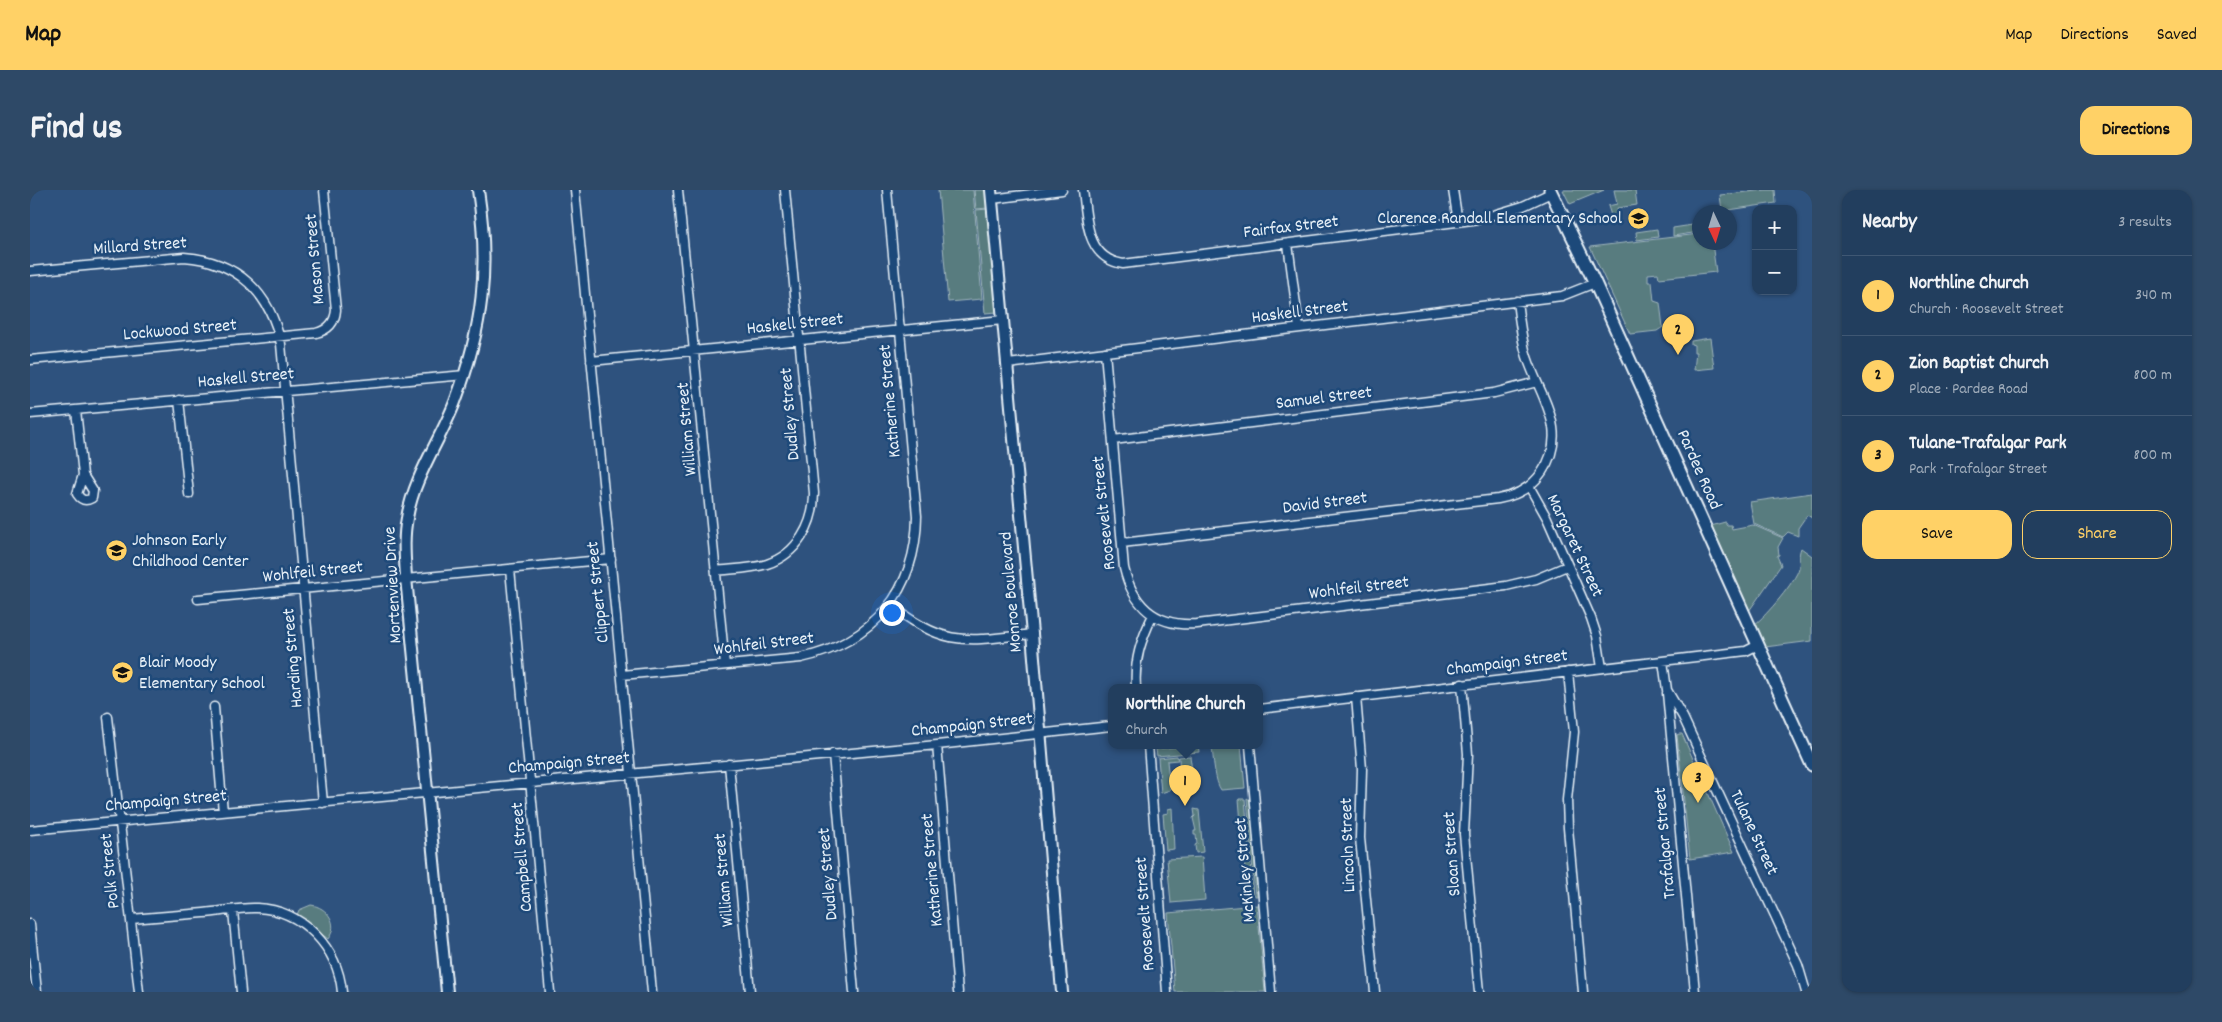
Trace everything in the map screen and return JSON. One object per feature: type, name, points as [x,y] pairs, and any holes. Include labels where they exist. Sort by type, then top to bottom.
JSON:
[{"type":"main road","name":"Pardee Road","points":[[1550,192],[1595,283],[1812,765]]},
{"type":"street","name":"Mason Street","points":[[324,190],[336,310],[335,318],[331,325]]},
{"type":"street","name":"Mortenview Drive","points":[[447,992],[406,578],[405,528],[409,506],[418,479],[454,404],[465,375],[480,319],[485,249],[478,190]]},
{"type":"street","name":"Clippert Street","points":[[575,190],[652,992]]},
{"type":"street","name":"William Street","points":[[678,190],[725,665]]},
{"type":"street","name":"Dudley Street","points":[[716,571],[758,566],[778,560],[797,544],[810,521],[814,494],[785,190]]},
{"type":"street","name":"Katherine Street","points":[[887,190],[917,531],[906,577],[890,604]]},
{"type":"street","points":[[991,194],[1062,190]]},
{"type":"street","name":"Fairfax Street","points":[[1083,190],[1092,242],[1102,255],[1117,263],[1129,264],[1458,222],[1501,214],[1550,192]]},
{"type":"street","points":[[1453,190],[1458,222]]},
{"type":"street","name":"Monroe Boulevard","points":[[991,194],[1041,734],[1062,992]]},
{"type":"street","points":[[1288,244],[1299,328]]},
{"type":"street","name":"Millard Street","points":[[30,271],[184,257],[207,260],[231,270],[254,288],[270,311],[279,337],[285,390]]},
{"type":"street","name":"Haskell Street","points":[[1008,364],[1562,296],[1595,283]]},
{"type":"street","name":"Margaret Street","points":[[1517,301],[1525,351],[1552,416],[1555,431],[1554,446],[1548,464],[1538,478],[1529,486],[1547,518],[1597,636],[1602,668]]},
{"type":"street","name":"Haskell Street","points":[[591,361],[1003,320]]},
{"type":"street","name":"Lockwood Street","points":[[30,360],[316,333],[325,330],[331,325]]},
{"type":"street","name":"Roosevelt Street","points":[[1104,352],[1122,543],[1128,584],[1142,606],[1153,615]]},
{"type":"street","name":"Haskell Street","points":[[30,414],[465,375]]},
{"type":"street","name":"Samuel Street","points":[[1112,440],[1494,393],[1537,382]]},
{"type":"street","name":"Harding Street","points":[[285,390],[323,803]]},
{"type":"street","points":[[179,400],[189,494]]},
{"type":"street","points":[[76,410],[83,475]]},
{"type":"street","name":"David Street","points":[[1122,543],[1498,499],[1514,494],[1529,486]]},
{"type":"street","name":"Wohlfeil Street","points":[[198,599],[610,559]]},
{"type":"street","name":"Wohlfeil Street","points":[[1153,615],[1172,622],[1188,624],[1474,590],[1528,581],[1567,566]]},
{"type":"street","name":"Campbell Street","points":[[510,569],[550,992]]},
{"type":"street","points":[[890,604],[920,627],[939,635],[960,639],[980,639],[1032,634]]},
{"type":"street","name":"Wohlfeil Street","points":[[622,675],[801,658],[830,650],[864,631],[877,620],[890,604]]},
{"type":"street","points":[[1136,684],[1136,657],[1141,639],[1153,615]]},
{"type":"street","name":"Champaign Street","points":[[1263,709],[1746,651],[1758,645]]},
{"type":"street","name":"Tulane Street","points":[[1663,661],[1666,690],[1683,717],[1794,956],[1806,992]]},
{"type":"street","points":[[1568,672],[1574,732],[1567,800],[1568,828],[1583,992]]},
{"type":"street","name":"Sloan Street","points":[[1462,684],[1468,761],[1464,834],[1479,992]]},
{"type":"street","name":"Trafalgar Street","points":[[1666,690],[1695,992]]},
{"type":"street","name":"Lincoln Street","points":[[1356,697],[1362,770],[1360,838],[1375,992]]},
{"type":"street","points":[[214,707],[223,812]]},
{"type":"street","name":"Polk Street","points":[[108,717],[139,992]]},
{"type":"street","name":"Champaign Street","points":[[30,830],[937,745],[1108,726]]},
{"type":"street","name":"Katherine Street","points":[[937,745],[958,992]]},
{"type":"street","name":"Roosevelt Street","points":[[1148,749],[1168,992]]},
{"type":"street","name":"McKinley Street","points":[[1250,749],[1271,992]]},
{"type":"street","name":"Dudley Street","points":[[833,754],[854,992]]},
{"type":"street","name":"William Street","points":[[729,764],[750,992]]},
{"type":"street","points":[[131,919],[252,908],[268,909],[287,914],[304,924],[329,951],[338,972],[342,992]]},
{"type":"street","points":[[233,910],[241,992]]},
{"type":"street","points":[[30,924],[37,992]]},
{"type":"green space","points":[[938,190],[973,190],[982,299],[948,302]]},
{"type":"green space","points":[[974,190],[987,190],[988,208],[976,209]]},
{"type":"green space","points":[[1563,190],[1604,190],[1570,204]]},
{"type":"green space","points":[[1614,190],[1635,190],[1637,205],[1617,208],[1619,221],[1613,222],[1608,206],[1617,204]]},
{"type":"green space","points":[[1775,190],[1776,203],[1752,205],[1752,207],[1737,209],[1737,205],[1721,205],[1720,195]]},
{"type":"green space","points":[[988,209],[997,312],[985,313],[976,210]]},
{"type":"green space","points":[[1692,225],[1692,233],[1673,236],[1673,228]]},
{"type":"green space","points":[[1657,229],[1658,237],[1637,240],[1636,232]]},
{"type":"green space","points":[[1692,235],[1692,250],[1713,250],[1716,272],[1659,278],[1658,273],[1648,274],[1648,282],[1652,282],[1654,301],[1660,303],[1663,327],[1657,331],[1630,334],[1590,247]]},
{"type":"green space","points":[[1710,338],[1714,368],[1694,370],[1696,352],[1694,352],[1694,345],[1691,344],[1691,341]]},
{"type":"green space","points":[[1812,493],[1812,518],[1807,515],[1798,528],[1798,536],[1788,532],[1783,537],[1754,524],[1750,502]]},
{"type":"green space","points":[[1725,522],[1727,525],[1731,525],[1732,529],[1753,525],[1783,538],[1778,547],[1779,555],[1777,556],[1781,565],[1749,611],[1711,526]]},
{"type":"green space","points":[[1801,548],[1812,556],[1812,641],[1765,647],[1755,624],[1773,606],[1797,574]]},
{"type":"green space","points":[[1682,734],[1734,852],[1690,859],[1677,735]]},
{"type":"green space","points":[[1156,749],[1199,749],[1199,752],[1157,756]]},
{"type":"green space","points":[[1212,749],[1241,749],[1245,788],[1221,790],[1217,781]]},
{"type":"green space","points":[[1177,756],[1178,760],[1167,761],[1170,790],[1161,793],[1158,758]]},
{"type":"green space","points":[[1190,756],[1193,778],[1180,779],[1179,757]]},
{"type":"green space","points":[[1247,798],[1250,800],[1257,896],[1255,896]]},
{"type":"green space","points":[[1239,799],[1245,799],[1253,896],[1247,896]]},
{"type":"green space","points":[[1172,808],[1174,849],[1166,850],[1163,814],[1168,813],[1168,809]]},
{"type":"green space","points":[[1194,809],[1199,810],[1203,852],[1196,853],[1195,845],[1197,844],[1194,831],[1196,831],[1193,818],[1195,816]]},
{"type":"green space","points":[[1202,857],[1205,900],[1171,903],[1167,859]]},
{"type":"green space","points":[[311,905],[322,909],[330,917],[333,928],[328,939],[297,915],[299,910]]},
{"type":"green space","points":[[1257,905],[1265,992],[1175,992],[1168,913]]},
{"type":"place","name":"Clarence Randall Elementary School","points":[[1638,219]]},
{"type":"place","name":"Zion Baptist Church","points":[[1678,355]]},
{"type":"place","name":"Johnson Early Childhood Center","points":[[116,551]]},
{"type":"place","name":"Blair Moody Elementary School","points":[[123,673]]},
{"type":"place","name":"Tulane-Trafalgar Park","points":[[1698,803]]},
{"type":"place","name":"Northline Church","points":[[1185,806]]}]
